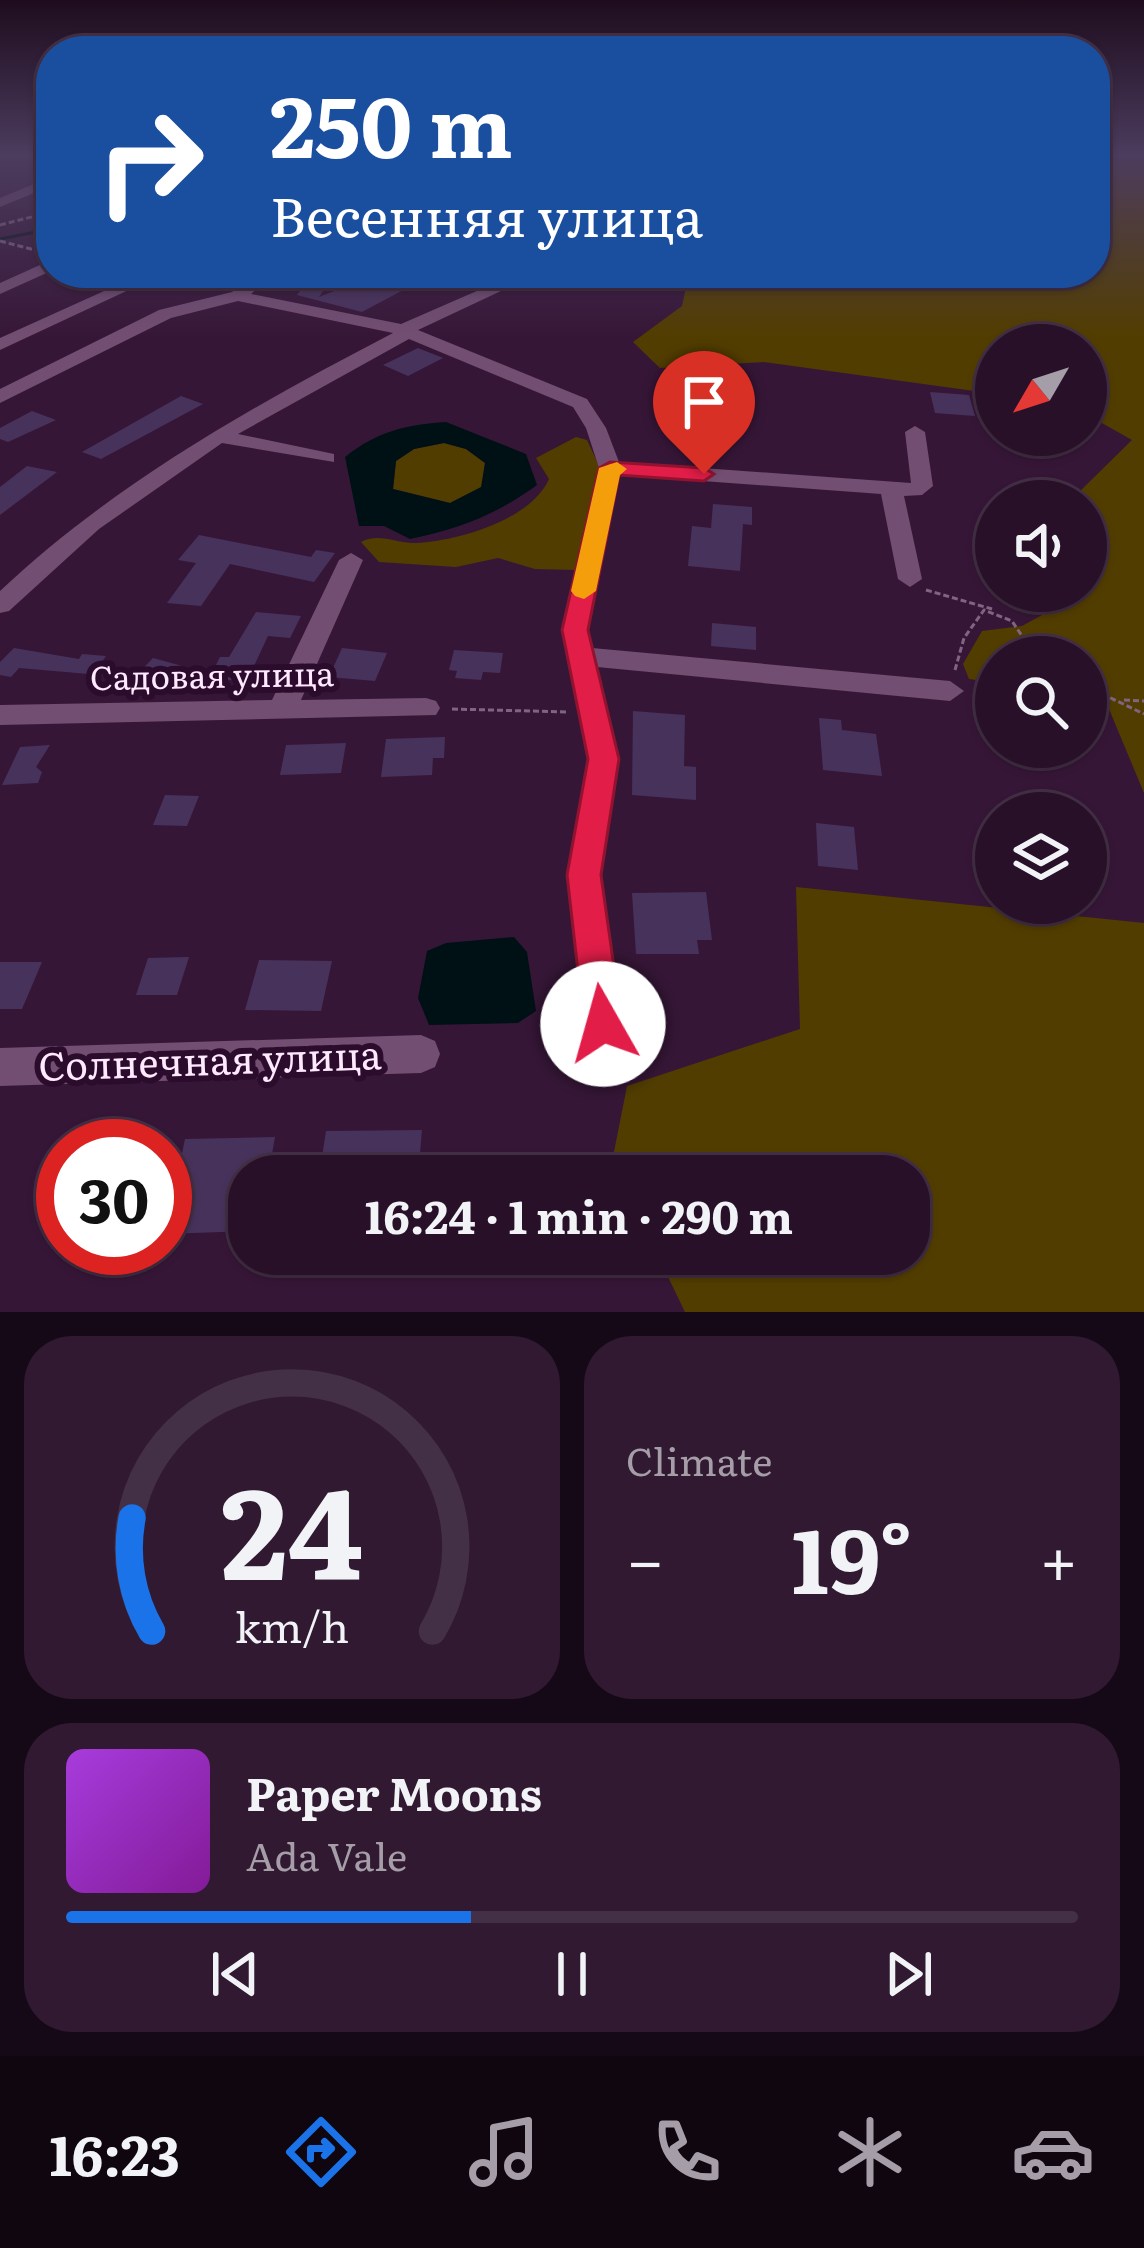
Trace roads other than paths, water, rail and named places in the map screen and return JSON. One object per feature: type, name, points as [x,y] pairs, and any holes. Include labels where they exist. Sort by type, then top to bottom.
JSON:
[{"type":"street","points":[[0,289],[36,272]]},
{"type":"street","points":[[0,345],[124,288]]},
{"type":"street","points":[[0,397],[165,314],[238,296],[248,288]]},
{"type":"street","points":[[0,605],[88,527],[221,437],[404,331],[498,288]]},
{"type":"street","points":[[238,296],[404,331],[580,403],[596,428],[610,468],[575,630],[604,759],[584,875],[603,1024],[614,1064]]},
{"type":"street","points":[[610,468],[922,486],[914,432]]},
{"type":"street","points":[[221,437],[327,458]]},
{"type":"street","points":[[891,487],[910,579]]},
{"type":"street","points":[[283,708],[351,560]]},
{"type":"street","points":[[580,656],[950,691]]},
{"type":"street","name":"Садовая улица","points":[[0,716],[426,708]]},
{"type":"street","name":"Солнечная улица","points":[[0,1067],[421,1054]]},
{"type":"waterway","points":[[0,239],[36,232]]}]
